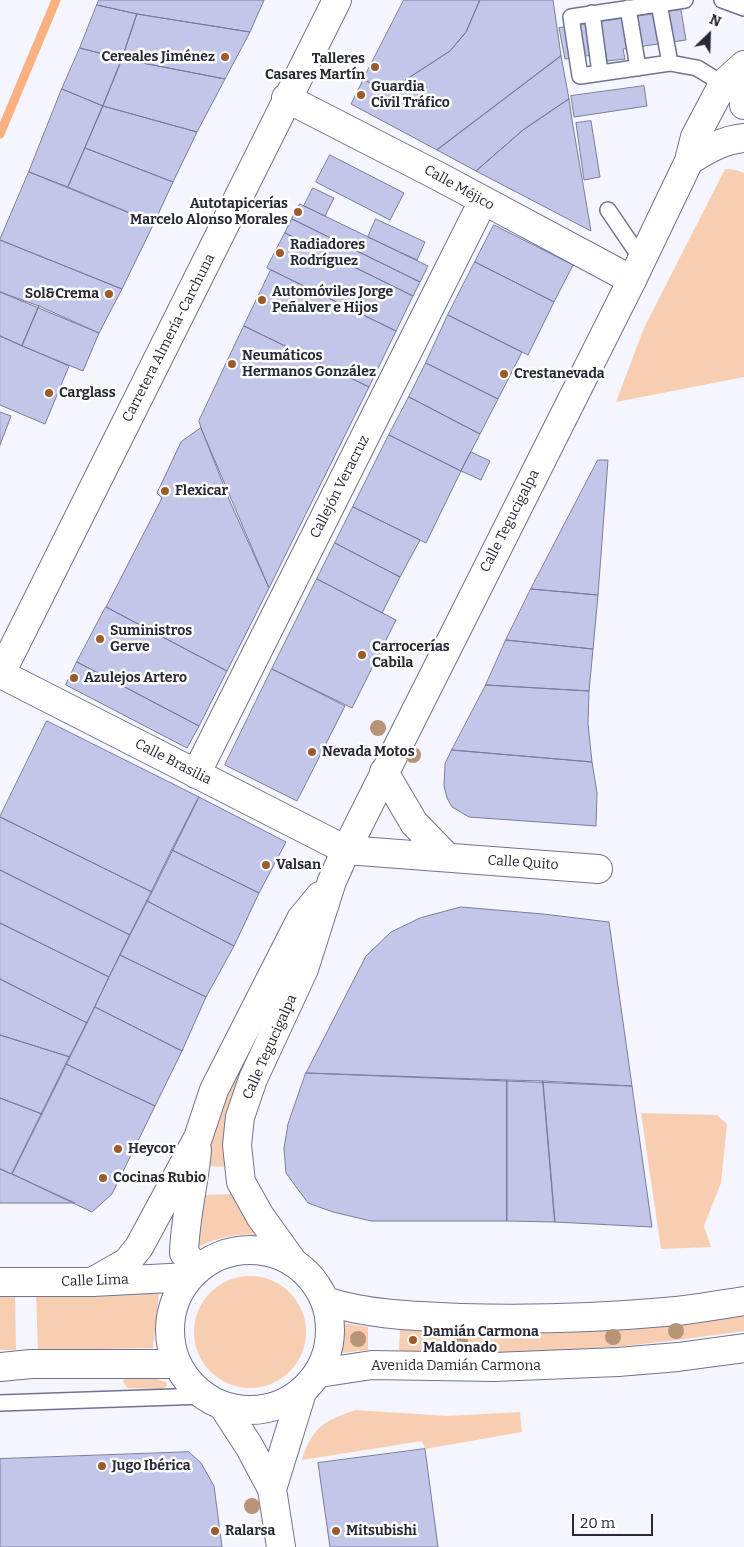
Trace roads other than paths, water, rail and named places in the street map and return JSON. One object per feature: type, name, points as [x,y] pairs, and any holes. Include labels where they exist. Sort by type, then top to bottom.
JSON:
[{"type":"street","name":"Carretera Almería-Carchuna","points":[[0,674],[256,165],[286,98],[337,0]]},
{"type":"street","name":"Calle Tegucigalpa","points":[[293,1262],[260,1216],[241,1182],[237,1145],[240,1117],[253,1079],[304,969],[332,881],[346,850],[637,270],[689,161],[695,137],[744,65]]},
{"type":"street","points":[[734,78],[742,80],[744,105]]},
{"type":"street","name":"Calle Méjico","points":[[286,98],[483,201],[637,270]]},
{"type":"street","points":[[689,161],[731,139],[744,138]]},
{"type":"street","name":"Callejón Veracruz","points":[[196,774],[483,201]]},
{"type":"street","name":"Calle Brasilia","points":[[0,674],[346,850]]},
{"type":"street","points":[[384,772],[414,823],[447,858]]},
{"type":"street","name":"Calle Quito","points":[[346,850],[598,868]]},
{"type":"street","name":"Calle Tegucigalpa","points":[[92,1282],[127,1262],[139,1247],[198,1138],[214,1090],[301,919],[332,881]]},
{"type":"street","name":"Calle Tegucigalpa","points":[[194,1273],[184,1253],[185,1228],[195,1176],[198,1138]]},
{"type":"street","points":[[272,1489],[310,1382],[327,1351],[331,1326],[325,1301],[312,1279],[293,1262],[270,1252],[244,1250],[220,1256],[194,1273],[177,1296],[170,1318],[170,1342],[177,1364],[188,1382],[214,1401],[249,1446],[272,1489],[281,1547]]},
{"type":"street","name":"Calle Lima","points":[[0,1282],[92,1282],[194,1273]]},
{"type":"street","points":[[325,1301],[350,1309],[376,1313],[504,1319],[588,1317],[667,1312],[744,1301]]},
{"type":"street","name":"Avenida Damián Carmona","points":[[310,1382],[372,1365],[494,1367],[618,1362],[678,1357],[744,1348]]},
{"type":"street","points":[[0,1367],[31,1364],[177,1364]]},
{"type":"street","points":[[214,1401],[251,1410],[278,1406],[310,1382]]},
{"type":"lane","points":[[685,0],[571,17],[580,76],[670,63],[734,78]]},
{"type":"lane","points":[[722,0],[744,8]]},
{"type":"lane","points":[[659,4],[670,63]]},
{"type":"lane","points":[[628,8],[638,68]]},
{"type":"lane","points":[[592,14],[600,73]]},
{"type":"lane","points":[[608,210],[637,270]]},
{"type":"lane","points":[[0,1403],[214,1401]]},
{"type":"waterway","points":[[0,134],[56,0]]},
{"type":"place","name":"Cereales Jiménez","points":[[225,57]]},
{"type":"place","name":"Talleres Casares Martín","points":[[375,67]]},
{"type":"place","name":"Guardia Civil Tráfico","points":[[361,95]]},
{"type":"place","name":"Autotapicerías Marcelo Alonso Morales","points":[[298,212]]},
{"type":"place","name":"Radiadores Rodríguez","points":[[280,253]]},
{"type":"place","name":"Sol&Crema","points":[[109,294]]},
{"type":"place","name":"Automóviles Jorge Peñalver e Hijos","points":[[262,300]]},
{"type":"place","name":"Neumáticos Hermanos González","points":[[232,364]]},
{"type":"place","name":"Crestanevada","points":[[504,374]]},
{"type":"place","name":"Carglass","points":[[49,393]]},
{"type":"place","name":"Flexicar","points":[[165,491]]},
{"type":"place","name":"Suministros Gerve","points":[[100,639]]},
{"type":"place","name":"Carrocerías Cabila","points":[[362,655]]},
{"type":"place","name":"Azulejos Artero","points":[[74,678]]},
{"type":"place","name":"Nevada Motos","points":[[312,752]]},
{"type":"place","name":"Valsan","points":[[266,865]]},
{"type":"place","name":"Heycor","points":[[118,1149]]},
{"type":"place","name":"Cocinas Rubio","points":[[103,1178]]},
{"type":"place","name":"Damián Carmona Maldonado","points":[[413,1340]]},
{"type":"place","name":"Jugo Ibérica","points":[[102,1466]]},
{"type":"place","name":"Ralarsa","points":[[215,1531]]},
{"type":"place","name":"Mitsubishi","points":[[336,1531]]}]
